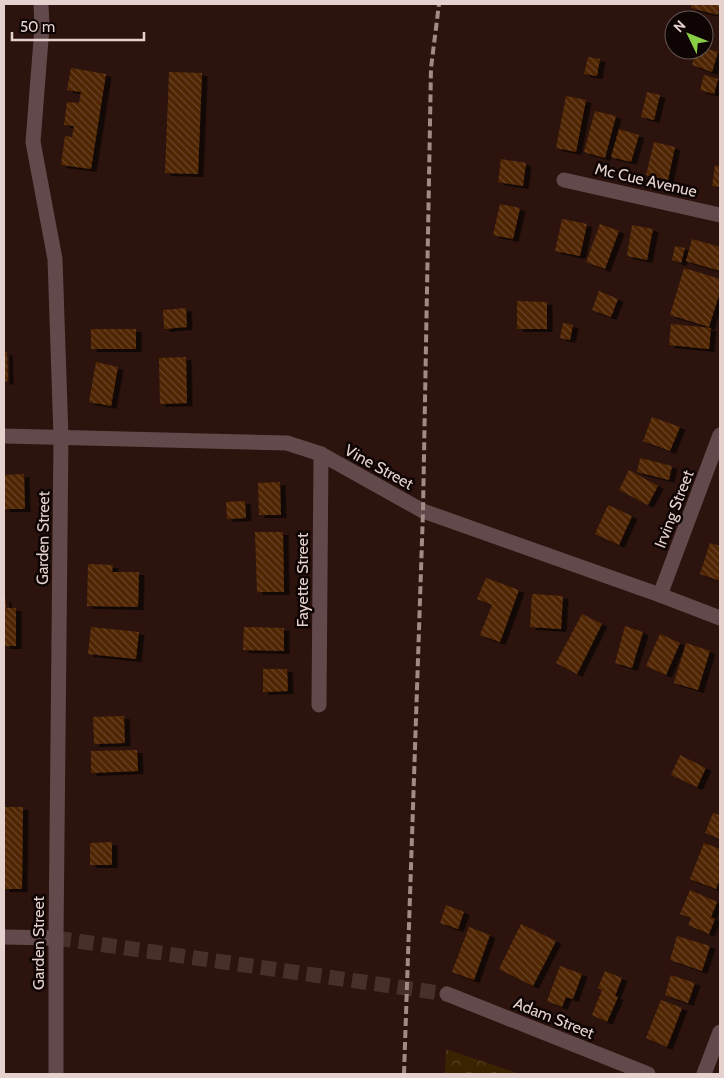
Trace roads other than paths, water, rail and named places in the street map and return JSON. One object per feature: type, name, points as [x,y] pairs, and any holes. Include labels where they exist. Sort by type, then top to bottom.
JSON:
[{"type":"street","name":"Garden Street","points":[[41,4],[42,27],[33,142],[55,259],[61,437],[56,1074]]},
{"type":"street","name":"Mc Cue Avenue","points":[[564,180],[720,215]]},
{"type":"street","name":"Irving Street","points":[[660,595],[720,435]]},
{"type":"street","name":"Vine Street","points":[[4,436],[287,443],[321,454],[423,511],[720,618]]},
{"type":"street","name":"Fayette Street","points":[[319,706],[321,454]]},
{"type":"street","points":[[4,937],[56,938]]},
{"type":"street","name":"Adam Street","points":[[447,994],[648,1074]]},
{"type":"street","points":[[704,1074],[720,1032]]},
{"type":"tunnel","points":[[56,938],[447,994]]},
{"type":"railway","points":[[404,1074],[423,511],[431,68],[439,4]]}]
